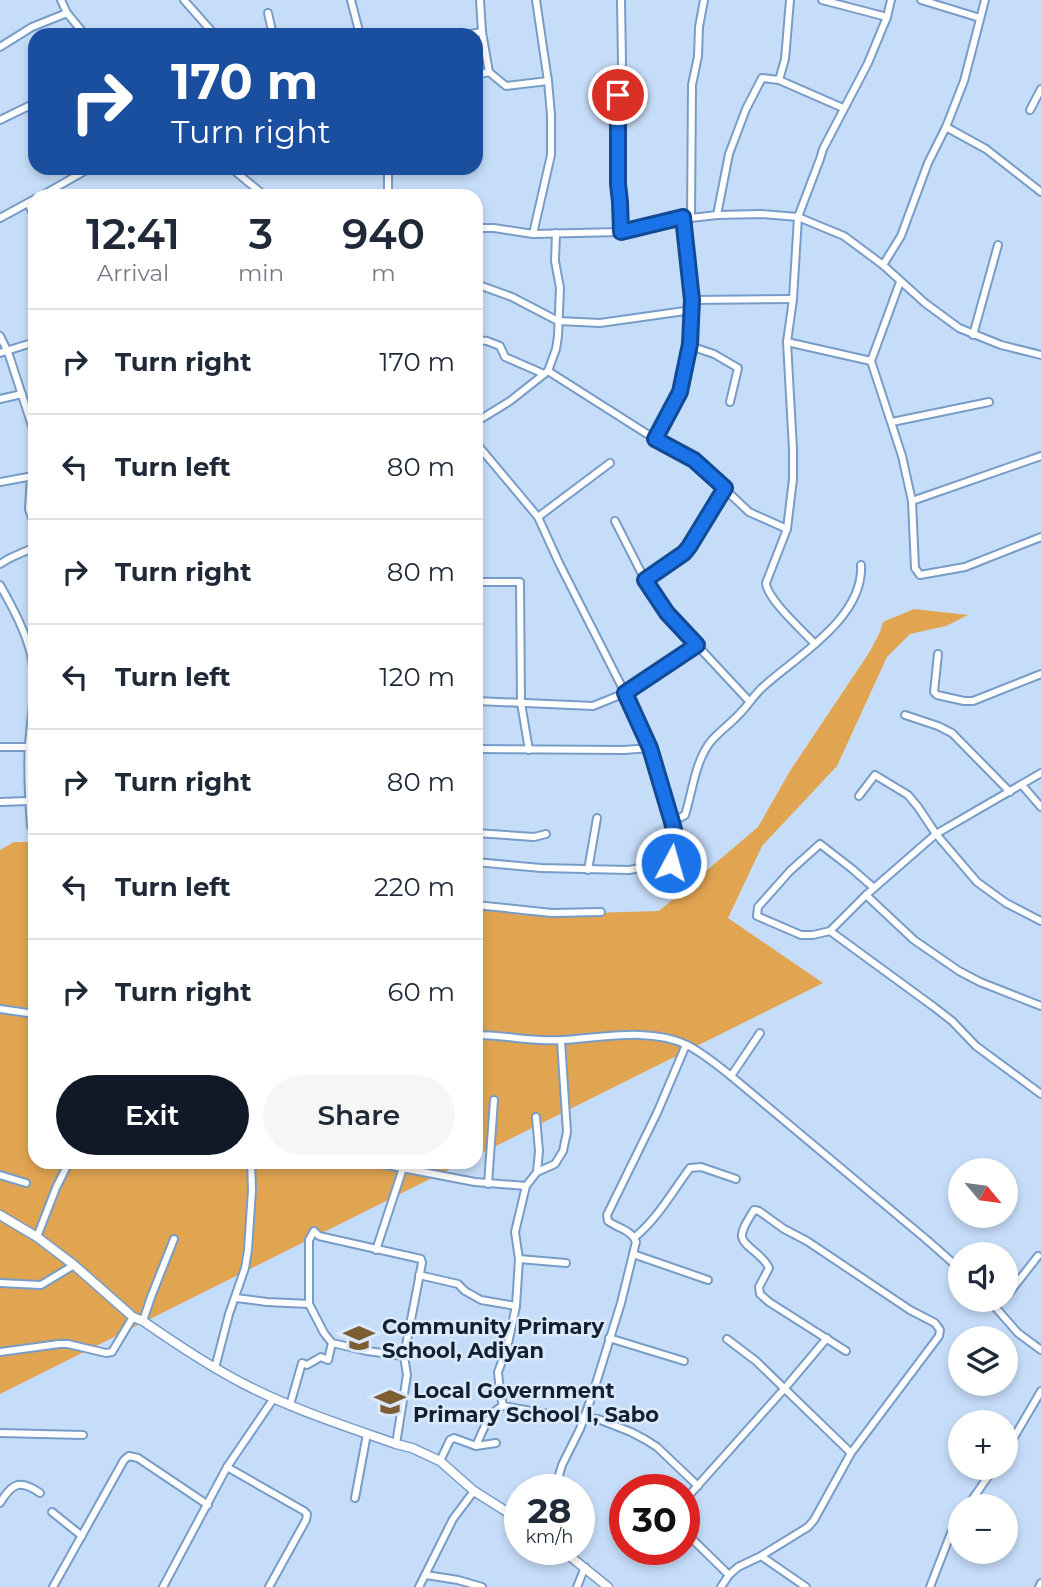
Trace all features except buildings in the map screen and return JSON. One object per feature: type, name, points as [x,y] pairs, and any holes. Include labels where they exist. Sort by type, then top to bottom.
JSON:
[{"type":"main road","points":[[0,1215],[37,1237],[74,1265],[133,1317],[215,1368],[290,1405],[412,1448],[440,1461],[474,1491],[504,1510]]},
{"type":"main road","points":[[582,1565],[608,1587]]},
{"type":"street","points":[[61,0],[79,28]]},
{"type":"street","points":[[184,0],[209,28]]},
{"type":"street","points":[[351,0],[358,28]]},
{"type":"street","points":[[480,0],[482,28]]},
{"type":"street","points":[[533,234],[551,155],[548,81],[536,0]]},
{"type":"street","points":[[621,0],[622,63],[617,109],[621,232]]},
{"type":"street","points":[[655,439],[680,392],[690,344],[692,300],[687,217],[692,85],[704,0]]},
{"type":"street","points":[[779,80],[785,59],[790,0]]},
{"type":"street","points":[[822,0],[887,17]]},
{"type":"street","points":[[815,644],[776,602],[766,583],[787,529],[793,466],[787,342],[793,299],[797,218],[822,149],[868,63],[891,0]]},
{"type":"street","points":[[921,0],[980,18]]},
{"type":"street","points":[[883,265],[901,236],[928,163],[947,127],[964,81],[985,0]]},
{"type":"street","points":[[30,28],[67,13]]},
{"type":"street","points":[[268,13],[271,28]]},
{"type":"street","points":[[0,47],[28,30]]},
{"type":"street","points":[[483,38],[489,72],[506,86],[548,81]]},
{"type":"street","points":[[483,73],[489,72]]},
{"type":"street","points":[[717,215],[729,154],[746,109],[762,78],[779,80],[844,108]]},
{"type":"street","points":[[1030,110],[1041,89]]},
{"type":"street","points":[[0,120],[28,106]]},
{"type":"street","points":[[947,127],[986,149],[1041,192]]},
{"type":"street","points":[[53,189],[78,175]]},
{"type":"street","points":[[240,175],[256,189]]},
{"type":"street","points":[[0,218],[28,203]]},
{"type":"street","points":[[483,228],[533,234],[621,232],[687,217],[761,214],[797,218],[844,236],[959,328],[1018,350],[1041,355]]},
{"type":"street","points":[[483,418],[546,373],[556,349],[560,288],[555,261],[556,233]]},
{"type":"street","points":[[973,335],[998,245]]},
{"type":"street","points":[[900,282],[872,361],[902,456],[912,501],[915,568],[920,575],[965,567],[1041,537]]},
{"type":"street","points":[[483,287],[512,297],[558,321],[600,323],[692,310]]},
{"type":"street","points":[[692,300],[793,299]]},
{"type":"street","points":[[0,336],[28,413]]},
{"type":"street","points":[[483,342],[500,346],[505,357],[546,373],[694,460],[749,512],[787,529]]},
{"type":"street","points":[[787,342],[872,361]]},
{"type":"street","points":[[690,344],[738,368],[730,402]]},
{"type":"street","points":[[0,353],[28,345]]},
{"type":"street","points":[[0,399],[22,394]]},
{"type":"street","points":[[892,422],[989,402]]},
{"type":"street","points":[[483,451],[538,517],[625,693],[650,748],[678,846],[671,863],[629,870],[588,870],[483,862]]},
{"type":"street","points":[[912,501],[1041,456]]},
{"type":"street","points":[[538,517],[610,463]]},
{"type":"street","points":[[0,482],[28,477]]},
{"type":"street","points":[[645,580],[684,553],[725,488]]},
{"type":"street","points":[[615,521],[645,580],[667,613],[749,701]]},
{"type":"street","points":[[0,564],[28,550]]},
{"type":"street","points":[[672,822],[685,815],[699,764],[712,740],[762,688],[815,644],[843,616],[860,582],[861,565]]},
{"type":"street","points":[[483,582],[520,582],[521,703],[529,750]]},
{"type":"street","points":[[0,585],[28,648]]},
{"type":"street","points":[[483,701],[593,706],[625,693],[697,645]]},
{"type":"street","points":[[938,654],[934,692],[964,701],[973,701],[1041,674]]},
{"type":"street","points":[[905,715],[952,733],[1010,792]]},
{"type":"street","points":[[0,747],[28,747]]},
{"type":"street","points":[[483,750],[650,748]]},
{"type":"street","points":[[874,888],[820,844],[790,871],[758,907],[757,916],[801,935],[830,931],[866,895],[936,834],[1041,773]]},
{"type":"street","points":[[859,796],[875,775],[908,795],[936,834],[977,882],[1006,903],[1041,921]]},
{"type":"street","points":[[1022,785],[1041,807]]},
{"type":"street","points":[[0,802],[28,801]]},
{"type":"street","points":[[588,870],[597,818]]},
{"type":"street","points":[[483,833],[534,837],[546,834]]},
{"type":"street","points":[[866,895],[914,940],[959,971],[1041,1006]]},
{"type":"street","points":[[483,906],[552,913],[601,912]]},
{"type":"street","points":[[830,931],[934,1007],[976,1046],[1041,1094]]},
{"type":"street","points":[[0,1009],[28,1013]]},
{"type":"street","points":[[731,1076],[760,1033]]},
{"type":"street","points":[[483,1035],[561,1041],[589,1037],[638,1036],[675,1040],[687,1045],[731,1076],[948,1259]]},
{"type":"street","points":[[503,1406],[498,1373],[507,1348],[516,1306],[519,1259],[515,1232],[526,1186],[537,1172],[555,1164],[563,1151],[567,1132],[561,1041]]},
{"type":"street","points":[[559,1474],[593,1393],[621,1303],[636,1242],[630,1233],[608,1221],[607,1215],[687,1045]]},
{"type":"street","points":[[488,1184],[494,1100]]},
{"type":"street","points":[[536,1117],[537,1172]]},
{"type":"street","points":[[635,1237],[659,1213],[690,1168],[701,1167],[736,1179]]},
{"type":"street","points":[[37,1237],[66,1169]]},
{"type":"street","points":[[215,1368],[229,1314],[245,1268],[251,1169]]},
{"type":"street","points":[[376,1250],[403,1169]]},
{"type":"street","points":[[418,1169],[488,1184],[526,1186]]},
{"type":"street","points":[[0,1175],[26,1183]]},
{"type":"street","points":[[721,1587],[738,1567],[808,1527],[814,1520],[851,1453],[939,1336],[940,1330],[934,1323],[807,1241],[754,1210],[742,1237],[769,1268],[759,1287],[760,1294],[846,1351]]},
{"type":"street","points":[[396,1444],[407,1375],[404,1356],[421,1259],[319,1236],[314,1231],[309,1240],[309,1304],[324,1334],[332,1343],[404,1356]]},
{"type":"street","points":[[143,1321],[174,1239]]},
{"type":"street","points":[[633,1254],[708,1280]]},
{"type":"street","points":[[1018,1282],[1038,1256]]},
{"type":"street","points":[[519,1259],[566,1263]]},
{"type":"street","points":[[0,1283],[41,1284],[74,1265]]},
{"type":"street","points":[[419,1275],[458,1284],[481,1300],[516,1306]]},
{"type":"street","points":[[236,1298],[309,1304]]},
{"type":"street","points":[[999,1312],[1018,1333],[1041,1350]]},
{"type":"street","points":[[0,1352],[68,1344],[112,1352],[133,1317]]},
{"type":"street","points":[[609,1338],[684,1361]]},
{"type":"street","points":[[700,1484],[827,1338]]},
{"type":"street","points":[[727,1339],[785,1388],[851,1453]]},
{"type":"street","points":[[290,1405],[302,1363],[307,1365],[321,1357],[327,1360],[332,1343]]},
{"type":"street","points":[[1018,1430],[1041,1391]]},
{"type":"street","points":[[163,1587],[227,1467],[274,1398]]},
{"type":"street","points":[[476,1446],[491,1416],[503,1406],[598,1419],[646,1440],[684,1474]]},
{"type":"street","points":[[0,1433],[83,1435]]},
{"type":"street","points":[[355,1498],[367,1434]]},
{"type":"street","points":[[440,1461],[450,1440],[454,1438],[476,1446],[496,1443]]},
{"type":"street","points":[[53,1587],[124,1460],[129,1456],[138,1458],[208,1504]]},
{"type":"street","points":[[227,1467],[307,1514],[270,1587]]},
{"type":"street","points":[[0,1503],[16,1485],[29,1486],[40,1493]]},
{"type":"street","points":[[419,1587],[453,1519],[474,1491]]},
{"type":"street","points":[[52,1512],[82,1536]]},
{"type":"street","points":[[930,1587],[948,1541]]},
{"type":"street","points":[[700,1547],[729,1575]]},
{"type":"street","points":[[761,1556],[806,1587]]},
{"type":"street","points":[[577,1587],[585,1567]]},
{"type":"street","points":[[426,1575],[482,1587]]},
{"type":"shaded area","points":[[914,609],[968,615],[946,626],[910,634],[887,657],[837,766],[762,846],[728,918],[823,983],[483,1153],[483,907],[521,915],[659,911],[758,827],[790,771],[869,653],[883,622]]},
{"type":"shaded area","points":[[14,842],[28,842],[28,1169],[450,1169],[0,1394],[0,850]]},
{"type":"place","name":"Community Primary School, Adiyan","points":[[359,1338]]},
{"type":"place","name":"Local Government Primary School I, Sabo","points":[[390,1402]]},
{"type":"route","points":[[618,95],[621,232],[683,217],[692,300],[690,344],[680,392],[655,439],[694,460],[725,488],[684,553],[645,580],[667,613],[697,645],[625,693],[650,748],[672,822],[678,846],[671,863]]}]
